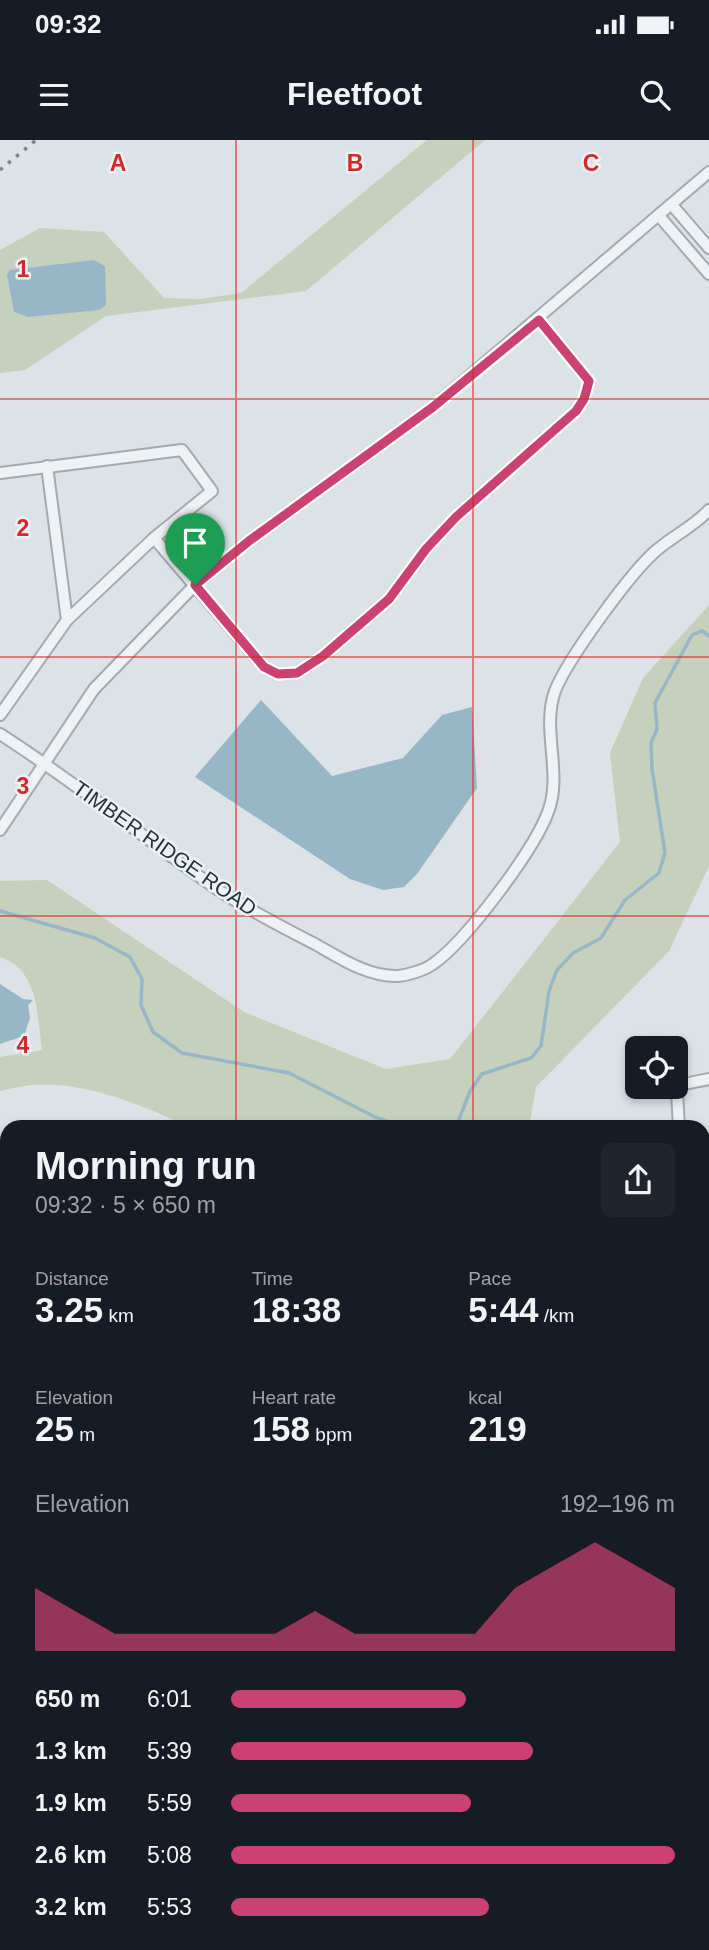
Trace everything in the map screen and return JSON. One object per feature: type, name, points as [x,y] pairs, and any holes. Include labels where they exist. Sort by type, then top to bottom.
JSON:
[{"type":"street","points":[[0,830],[94,689],[195,585],[249,541],[433,407],[660,217],[709,172]]},
{"type":"street","points":[[672,205],[709,248]]},
{"type":"street","points":[[660,217],[709,274]]},
{"type":"street","points":[[154,538],[264,667],[278,674],[297,673],[323,656],[389,599],[426,549],[456,517],[576,411],[584,399],[589,381],[539,320]]},
{"type":"street","points":[[0,473],[182,450],[212,491],[154,538],[67,620],[0,715]]},
{"type":"street","points":[[47,466],[67,620]]},
{"type":"street","name":"TIMBER RIDGE ROAD","points":[[0,734],[46,763],[219,890],[342,959],[379,975],[401,976],[431,965],[451,949],[537,840],[550,808],[553,777],[550,715],[555,691],[569,666],[633,574],[658,550],[698,522],[709,510]]},
{"type":"street","points":[[679,1120],[677,1091],[684,1084],[709,1079]]},
{"type":"green space","points":[[427,140],[485,140],[306,291],[106,316],[25,370],[0,373],[0,250],[40,228],[104,232],[164,298],[200,299],[241,293]]},
{"type":"green space","points":[[709,605],[709,866],[669,951],[536,1087],[530,1120],[173,1120],[121,1099],[73,1087],[24,1086],[0,1091],[0,1057],[42,1050],[37,1009],[29,983],[13,963],[0,957],[0,881],[47,880],[244,1012],[386,1069],[450,1059],[620,842],[610,753],[643,678]]},
{"type":"water","points":[[94,260],[105,266],[106,305],[99,310],[28,317],[14,312],[7,274],[10,270]]},
{"type":"water","points":[[261,700],[332,776],[403,758],[442,715],[472,707],[477,788],[417,874],[404,887],[383,890],[350,879],[195,777]]},
{"type":"water","points":[[0,984],[23,999],[33,1000],[28,1005],[30,1018],[24,1036],[0,1044]]},
{"type":"waterway","points":[[459,1120],[470,1091],[482,1074],[531,1058],[541,1046],[549,991],[557,970],[573,953],[601,938],[625,900],[659,873],[665,853],[652,769],[651,743],[657,729],[655,703],[692,635],[702,631],[709,636]]},
{"type":"waterway","points":[[0,911],[95,938],[130,957],[142,979],[141,1005],[153,1032],[182,1053],[289,1073],[383,1120]]},
{"type":"railway","points":[[0,170],[36,140]]},
{"type":"route","points":[[539,320],[589,381],[584,399],[576,411],[456,517],[426,549],[389,599],[323,656],[297,673],[278,674],[264,667],[195,585],[249,541],[433,407],[539,320]]}]
